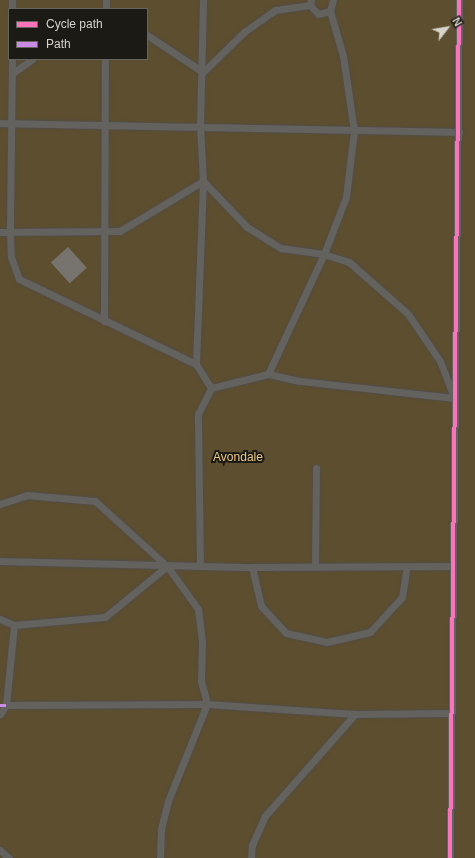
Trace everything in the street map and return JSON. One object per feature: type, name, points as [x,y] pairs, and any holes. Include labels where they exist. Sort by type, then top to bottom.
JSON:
[{"type":"lane","points":[[196,364],[203,181],[200,125],[203,72],[203,0]]},
{"type":"lane","points":[[268,374],[324,254],[346,197],[354,131],[343,56],[330,11],[333,0]]},
{"type":"lane","points":[[450,858],[459,0]]},
{"type":"lane","points":[[203,72],[244,32],[275,10],[310,2],[318,14],[330,11]]},
{"type":"lane","points":[[148,36],[203,72]]},
{"type":"lane","points":[[12,60],[10,232],[11,257],[19,279],[196,364],[211,388]]},
{"type":"lane","points":[[13,73],[31,60]]},
{"type":"lane","points":[[104,321],[102,232],[105,60]]},
{"type":"lane","points":[[0,123],[200,125],[354,131],[458,132]]},
{"type":"lane","points":[[203,181],[247,227],[281,248],[324,254],[349,262],[408,314],[440,361],[454,398]]},
{"type":"lane","points":[[0,232],[120,231],[203,181]]},
{"type":"lane","points":[[200,566],[198,414],[211,388],[268,374],[299,381],[454,398]]},
{"type":"lane","points":[[316,468],[316,565]]},
{"type":"lane","points":[[0,504],[27,495],[95,501],[167,566],[198,609],[202,641],[201,680],[207,704],[168,800],[161,830],[160,858]]},
{"type":"lane","points":[[0,561],[252,567],[316,565],[407,567],[453,566]]},
{"type":"lane","points":[[0,619],[14,625],[105,617],[167,566]]},
{"type":"lane","points":[[252,567],[261,606],[286,633],[327,642],[370,632],[402,597],[407,567]]},
{"type":"lane","points":[[0,714],[6,705],[14,625]]},
{"type":"lane","points":[[6,705],[207,704],[355,714],[451,713]]},
{"type":"lane","points":[[251,858],[252,845],[265,816],[355,714]]},
{"type":"lane","points":[[0,850],[9,858]]},
{"type":"green space","name":"Avondale","points":[[0,0],[475,0],[475,858],[0,858]]},
{"type":"building","points":[[68,247],[87,268],[70,283],[51,262]]},
{"type":"marked path","points":[[0,705],[6,705]]},
{"type":"cycle path","points":[[450,858],[459,0]]}]
